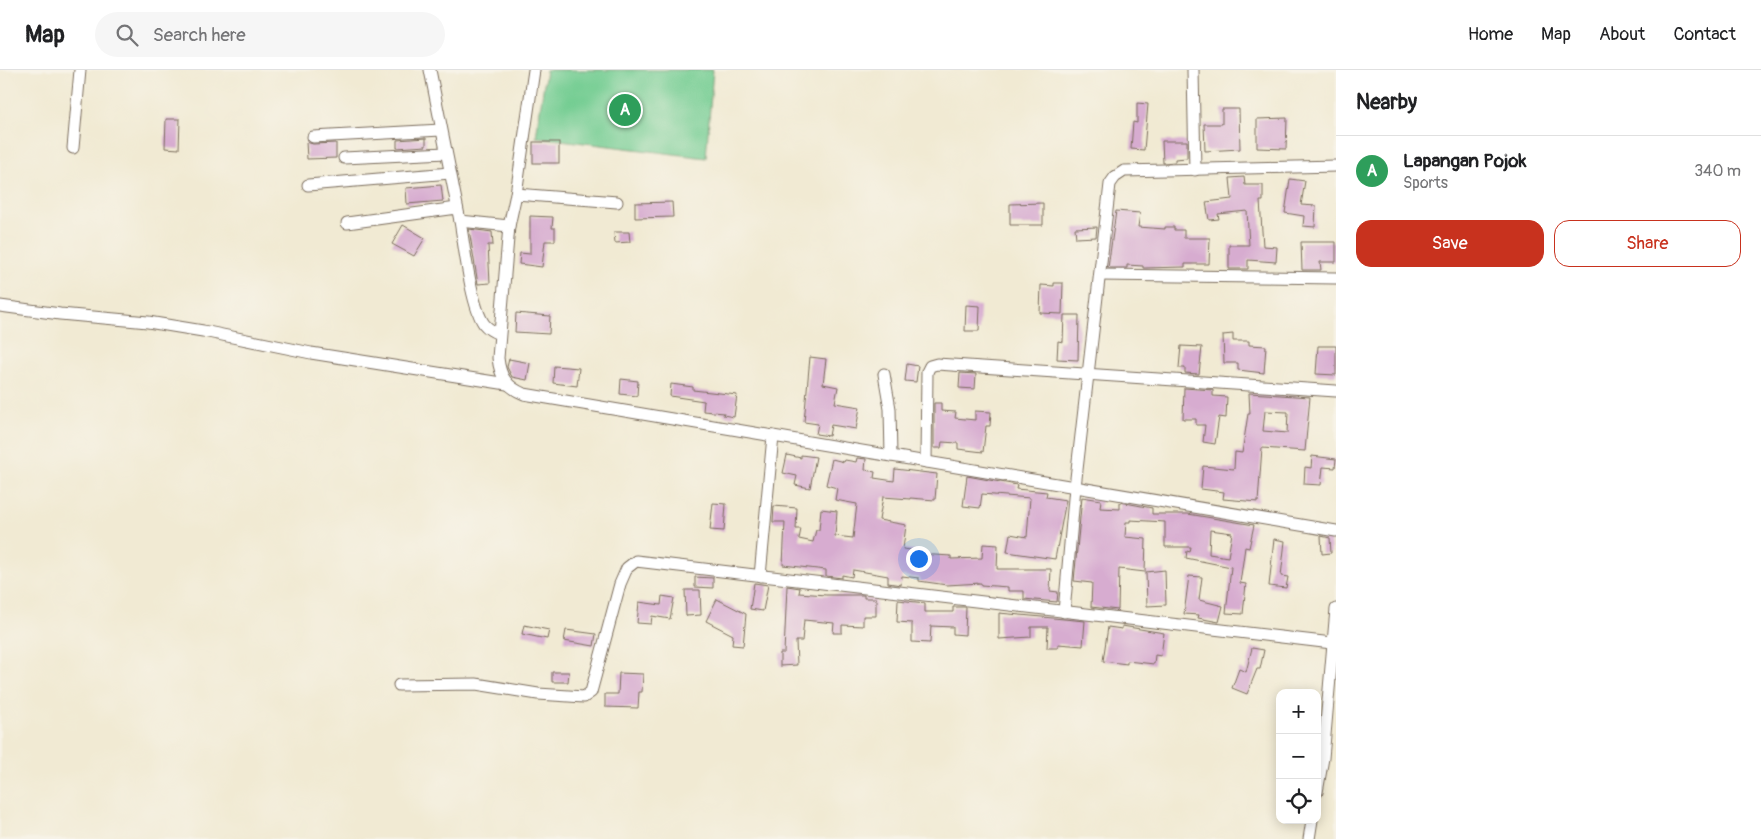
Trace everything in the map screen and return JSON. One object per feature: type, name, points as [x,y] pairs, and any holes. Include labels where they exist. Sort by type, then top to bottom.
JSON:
[{"type":"street","points":[[73,148],[80,70]]},
{"type":"street","points":[[430,70],[460,221],[466,264],[478,312],[484,324],[500,334]]},
{"type":"street","points":[[534,70],[516,194],[509,226],[498,358],[501,376],[514,390],[524,394],[1336,532]]},
{"type":"street","points":[[1193,70],[1195,170]]},
{"type":"street","points":[[313,137],[441,130]]},
{"type":"street","points":[[344,158],[446,153]]},
{"type":"street","points":[[1064,612],[1075,487],[1110,184],[1115,177],[1124,171],[1336,166]]},
{"type":"street","points":[[308,185],[450,173]]},
{"type":"street","points":[[516,194],[617,202]]},
{"type":"street","points":[[347,223],[457,208]]},
{"type":"street","points":[[460,221],[509,226]]},
{"type":"street","points":[[1100,275],[1336,278]]},
{"type":"street","points":[[0,306],[60,314],[148,322],[203,331],[311,354],[507,384]]},
{"type":"street","points":[[926,462],[926,372],[930,366],[956,364],[1336,391]]},
{"type":"street","points":[[884,374],[890,409],[891,456]]},
{"type":"street","points":[[760,576],[773,436]]},
{"type":"street","points":[[399,685],[476,684],[538,694],[584,697],[591,692],[620,584],[627,568],[636,561],[1064,612],[1334,637]]},
{"type":"street","points":[[1319,779],[1323,758],[1336,609]]},
{"type":"street","points":[[1309,839],[1311,824]]},
{"type":"green space","points":[[546,70],[713,70],[706,158],[536,137]]},
{"type":"building","points":[[1137,103],[1148,104],[1144,150],[1131,149],[1133,122],[1137,123]]},
{"type":"building","points":[[1222,109],[1239,109],[1240,149],[1205,151],[1204,124],[1222,124]]},
{"type":"building","points":[[1287,118],[1286,149],[1257,148],[1257,119]]},
{"type":"building","points":[[166,119],[180,119],[179,149],[165,148]]},
{"type":"building","points":[[426,138],[426,146],[397,148],[397,140]]},
{"type":"building","points":[[1162,141],[1187,141],[1187,158],[1163,163]]},
{"type":"building","points":[[306,142],[313,144],[336,143],[336,158],[307,159]]},
{"type":"building","points":[[533,142],[559,142],[559,163],[533,163]]},
{"type":"building","points":[[1244,177],[1245,185],[1263,185],[1263,201],[1260,201],[1263,246],[1277,247],[1276,262],[1248,260],[1248,269],[1229,269],[1229,245],[1249,245],[1247,211],[1218,214],[1219,219],[1209,220],[1206,202],[1232,199],[1230,178]]},
{"type":"building","points":[[1290,179],[1305,181],[1301,205],[1316,206],[1315,227],[1303,226],[1304,216],[1285,213]]},
{"type":"building","points":[[441,185],[443,201],[407,204],[406,188]]},
{"type":"building","points":[[672,202],[673,217],[635,218],[635,203]]},
{"type":"building","points":[[1043,203],[1043,225],[1010,225],[1010,204]]},
{"type":"building","points":[[1116,211],[1140,213],[1138,227],[1165,229],[1165,227],[1174,227],[1174,230],[1184,230],[1184,238],[1210,238],[1209,264],[1185,264],[1185,267],[1143,268],[1143,266],[1127,265],[1127,268],[1108,268]]},
{"type":"building","points":[[530,216],[553,217],[552,228],[555,228],[555,241],[545,241],[542,267],[519,264],[520,253],[530,254]]},
{"type":"building","points":[[403,225],[425,238],[414,256],[392,244]]},
{"type":"building","points":[[1097,227],[1096,237],[1076,238],[1075,228]]},
{"type":"building","points":[[469,229],[492,232],[493,245],[488,245],[490,283],[478,284]]},
{"type":"building","points":[[614,232],[629,232],[630,242],[615,243]]},
{"type":"building","points":[[1301,242],[1336,242],[1336,262],[1320,262],[1321,270],[1302,270]]},
{"type":"building","points":[[1054,283],[1063,283],[1062,314],[1040,313],[1041,285],[1054,286]]},
{"type":"building","points":[[966,305],[980,306],[979,331],[965,331]]},
{"type":"building","points":[[516,313],[550,316],[549,334],[515,332]]},
{"type":"building","points":[[1064,315],[1079,315],[1078,360],[1057,359],[1058,341],[1063,342]]},
{"type":"building","points":[[1233,334],[1233,341],[1249,341],[1249,345],[1266,346],[1264,373],[1238,370],[1238,363],[1224,363],[1223,335]]},
{"type":"building","points":[[1181,346],[1202,347],[1199,374],[1185,373],[1185,368],[1179,368]]},
{"type":"building","points":[[1318,346],[1336,346],[1336,375],[1316,374]]},
{"type":"building","points":[[810,357],[826,359],[823,384],[838,387],[835,403],[860,407],[856,429],[831,425],[829,436],[816,434],[818,424],[804,422]]},
{"type":"building","points":[[509,359],[530,363],[527,380],[512,377],[507,367]]},
{"type":"building","points":[[907,364],[918,366],[916,382],[905,381]]},
{"type":"building","points":[[554,366],[579,368],[577,386],[553,383]]},
{"type":"building","points":[[960,373],[976,374],[975,389],[959,388]]},
{"type":"building","points":[[621,379],[638,381],[637,396],[620,394]]},
{"type":"building","points":[[671,384],[693,387],[693,390],[737,395],[734,417],[723,415],[724,413],[703,411],[704,401],[670,396]]},
{"type":"building","points":[[1184,388],[1213,390],[1213,396],[1227,397],[1226,418],[1219,417],[1215,444],[1203,442],[1205,425],[1196,425],[1196,419],[1183,419]]},
{"type":"building","points":[[1249,393],[1310,397],[1305,451],[1262,448],[1258,502],[1223,499],[1224,492],[1201,489],[1203,466],[1234,469],[1235,452],[1242,453],[1248,414],[1250,414]],"holes":[[[1265,411],[1288,412],[1287,433],[1263,431]]]},
{"type":"building","points":[[934,403],[941,403],[941,411],[956,412],[955,418],[975,420],[975,411],[991,412],[990,426],[986,426],[983,452],[958,449],[958,443],[942,442],[941,448],[934,448]]},
{"type":"building","points":[[787,455],[801,458],[801,455],[816,457],[810,488],[795,485],[797,476],[783,473]]},
{"type":"building","points":[[1312,456],[1336,459],[1335,468],[1323,467],[1321,485],[1304,484],[1305,467],[1311,468]]},
{"type":"building","points":[[857,458],[866,459],[865,470],[875,472],[874,478],[894,481],[895,469],[937,474],[935,500],[883,497],[879,520],[906,525],[903,549],[919,551],[919,554],[951,556],[951,559],[982,558],[983,544],[998,545],[997,569],[1051,569],[1050,591],[1058,592],[1057,602],[1024,599],[1024,591],[1008,591],[1008,587],[981,585],[981,583],[947,585],[919,581],[919,578],[902,576],[901,585],[888,583],[888,576],[871,573],[853,570],[852,577],[842,575],[842,578],[826,576],[826,570],[783,565],[785,522],[773,522],[774,506],[797,508],[796,529],[801,529],[799,539],[813,542],[816,530],[819,530],[821,509],[837,511],[835,536],[853,538],[857,504],[835,500],[837,488],[826,485],[832,459],[856,462]]},
{"type":"building","points":[[967,476],[1017,485],[1016,489],[1047,492],[1046,497],[1066,500],[1055,559],[1007,552],[1010,534],[1027,537],[1030,498],[982,494],[980,508],[963,506]]},
{"type":"building","points":[[1082,497],[1101,500],[1100,508],[1120,509],[1120,502],[1152,508],[1152,514],[1188,514],[1254,525],[1249,548],[1245,547],[1240,583],[1246,584],[1243,614],[1226,613],[1231,567],[1186,558],[1187,551],[1190,552],[1191,547],[1165,547],[1165,522],[1130,520],[1130,522],[1126,522],[1125,537],[1146,539],[1145,572],[1119,569],[1118,610],[1091,607],[1092,583],[1074,581]],"holes":[[[1210,530],[1232,533],[1228,557],[1209,554]]]},
{"type":"building","points":[[713,503],[726,504],[724,531],[710,530]]},
{"type":"building","points":[[1321,536],[1330,538],[1331,553],[1322,554]]},
{"type":"building","points":[[1274,539],[1285,541],[1281,576],[1288,577],[1286,588],[1269,586]]},
{"type":"building","points":[[1165,570],[1166,605],[1147,606],[1146,572]]},
{"type":"building","points":[[1189,576],[1202,577],[1199,600],[1223,606],[1219,622],[1198,618],[1199,615],[1184,614]]},
{"type":"building","points":[[695,577],[713,578],[713,588],[695,587]]},
{"type":"building","points":[[754,583],[768,585],[763,611],[750,609]]},
{"type":"building","points":[[787,586],[800,588],[799,593],[864,595],[864,598],[876,598],[876,616],[863,616],[863,626],[842,625],[842,633],[833,633],[834,623],[804,620],[802,641],[796,641],[797,665],[780,666],[780,653],[784,653]]},
{"type":"building","points":[[685,590],[700,590],[701,615],[686,616]]},
{"type":"building","points":[[662,596],[674,598],[670,619],[652,616],[651,624],[637,623],[639,602],[661,605]]},
{"type":"building","points":[[717,599],[746,614],[743,646],[732,645],[733,635],[706,621]]},
{"type":"building","points":[[898,600],[925,603],[925,612],[953,612],[953,607],[966,607],[965,635],[953,634],[953,627],[931,626],[930,643],[912,642],[912,623],[897,622]]},
{"type":"building","points":[[999,613],[1085,621],[1083,646],[1058,644],[1058,648],[1047,648],[1048,627],[1031,627],[1031,637],[999,639]]},
{"type":"building","points":[[524,625],[549,630],[547,639],[522,634]]},
{"type":"building","points":[[1122,626],[1164,633],[1161,656],[1155,655],[1154,664],[1127,661],[1127,664],[1103,661],[1108,627],[1122,629]]},
{"type":"building","points":[[566,630],[596,634],[594,646],[564,641]]},
{"type":"building","points":[[1252,648],[1264,650],[1260,669],[1257,669],[1247,694],[1232,688],[1239,669],[1246,672]]},
{"type":"building","points":[[552,672],[569,672],[568,682],[552,682]]},
{"type":"building","points":[[619,673],[643,674],[642,692],[639,692],[638,708],[605,707],[605,694],[618,694]]},
{"type":"place","name":"Lapangan Pojok","points":[[625,110]]}]
